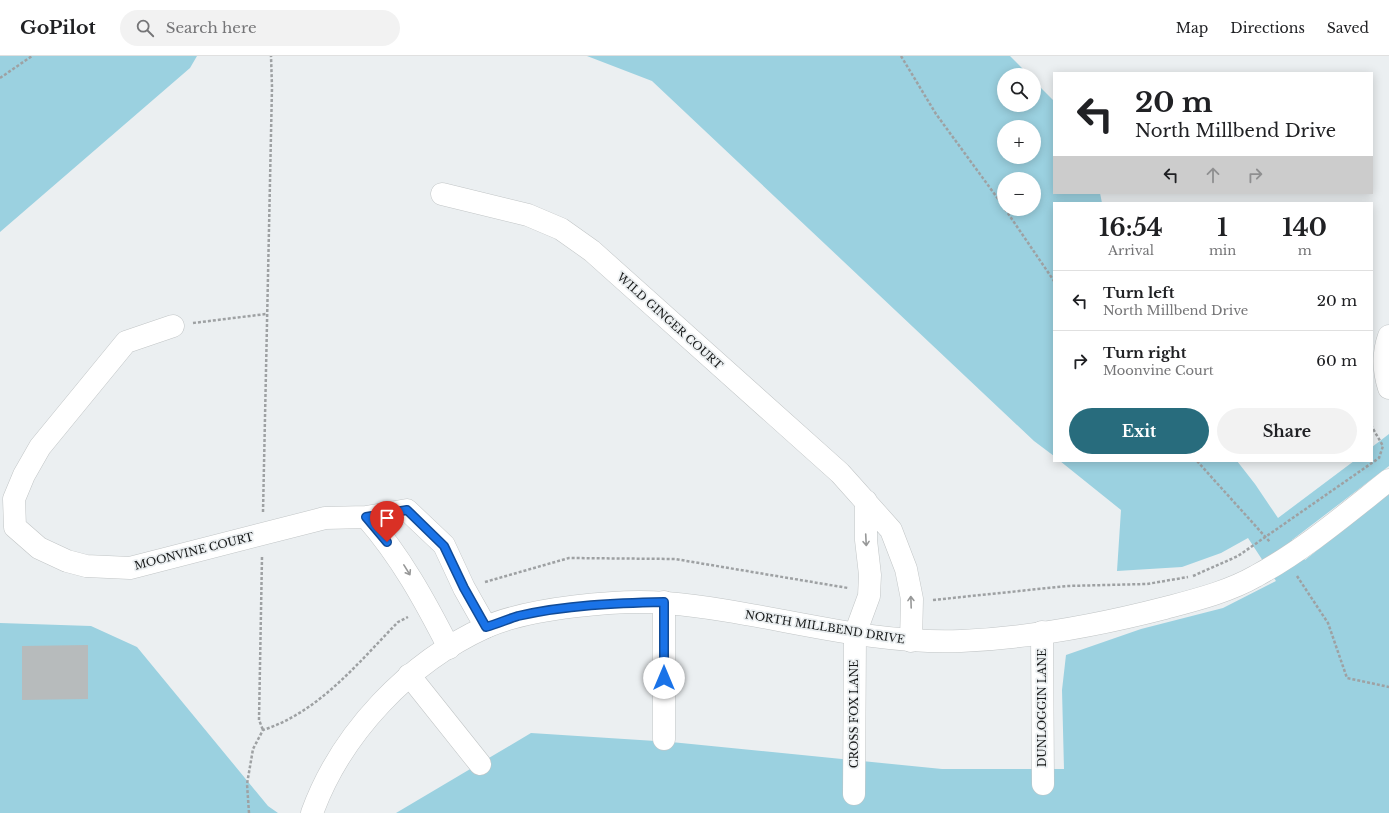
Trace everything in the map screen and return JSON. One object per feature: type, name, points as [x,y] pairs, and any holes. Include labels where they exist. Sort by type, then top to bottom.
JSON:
[{"type":"street","name":"WILD GINGER COURT","points":[[442,194],[528,215],[561,229],[592,251],[840,473],[892,530],[906,569],[912,599],[911,641]]},
{"type":"street","name":"MOONVINE COURT","points":[[173,326],[126,342],[40,447],[24,475],[14,499],[7,531],[38,548],[67,561],[86,566],[130,568],[325,518],[366,517],[407,510],[444,546],[464,588],[486,627]]},
{"type":"street","points":[[1389,336],[1384,352],[1386,378],[1389,388]]},
{"type":"street","name":"NORTH MILLBEND DRIVE","points":[[312,813],[316,800],[336,764],[358,730],[385,698],[409,675],[449,648],[486,627],[518,616],[559,609],[612,603],[664,602],[854,634],[911,641],[988,639],[1115,621],[1204,598],[1254,578],[1313,540],[1389,480]]},
{"type":"street","points":[[854,634],[869,596],[870,575],[866,540],[866,501]]},
{"type":"street","points":[[366,517],[399,558],[449,648]]},
{"type":"street","points":[[664,602],[664,739]]},
{"type":"street","name":"DUNLOGGIN LANE","points":[[1042,632],[1043,784]]},
{"type":"street","name":"CROSS FOX LANE","points":[[854,634],[854,794]]},
{"type":"street","points":[[409,675],[480,764]]},
{"type":"path","points":[[0,78],[32,56]]},
{"type":"path","points":[[263,730],[259,720],[266,314],[272,87],[271,56]]},
{"type":"path","points":[[901,56],[936,114],[997,197]]},
{"type":"path","points":[[1011,216],[1026,237],[1053,280]]},
{"type":"path","points":[[173,326],[200,321],[266,314]]},
{"type":"path","points":[[912,599],[941,600],[1067,586],[1147,584],[1191,577],[1238,556],[1379,458],[1383,446],[1373,429]]},
{"type":"path","points":[[464,588],[569,558],[675,559],[858,589],[869,596]]},
{"type":"path","points":[[249,813],[247,784],[253,749],[263,730],[281,724],[321,699],[398,622],[427,606]]},
{"type":"shaded area","points":[[0,56],[197,56],[190,68],[0,232]]},
{"type":"shaded area","points":[[587,56],[1010,56],[1022,68],[997,68],[997,112],[1041,112],[1041,88],[1053,100],[1053,194],[1100,194],[1102,202],[1053,202],[1053,455],[1034,441],[652,81]]},
{"type":"shaded area","points":[[1389,434],[1389,466],[1292,540],[1305,560],[1389,493],[1389,813],[396,813],[531,733],[671,742],[942,769],[1064,769],[1062,690],[1066,655],[1141,629],[1223,608],[1276,581],[1248,538],[1221,553],[1182,567],[1117,571],[1121,510],[1061,462],[1238,462],[1278,518],[1353,462],[1373,462],[1373,446]]},
{"type":"shaded area","points":[[0,623],[91,626],[137,647],[268,806],[278,813],[0,813]]},
{"type":"building","points":[[88,645],[88,699],[22,700],[22,646]]},
{"type":"route","points":[[387,542],[366,517],[407,510],[444,546],[464,588],[486,627],[518,616],[559,609],[612,603],[664,602],[664,678]]}]
